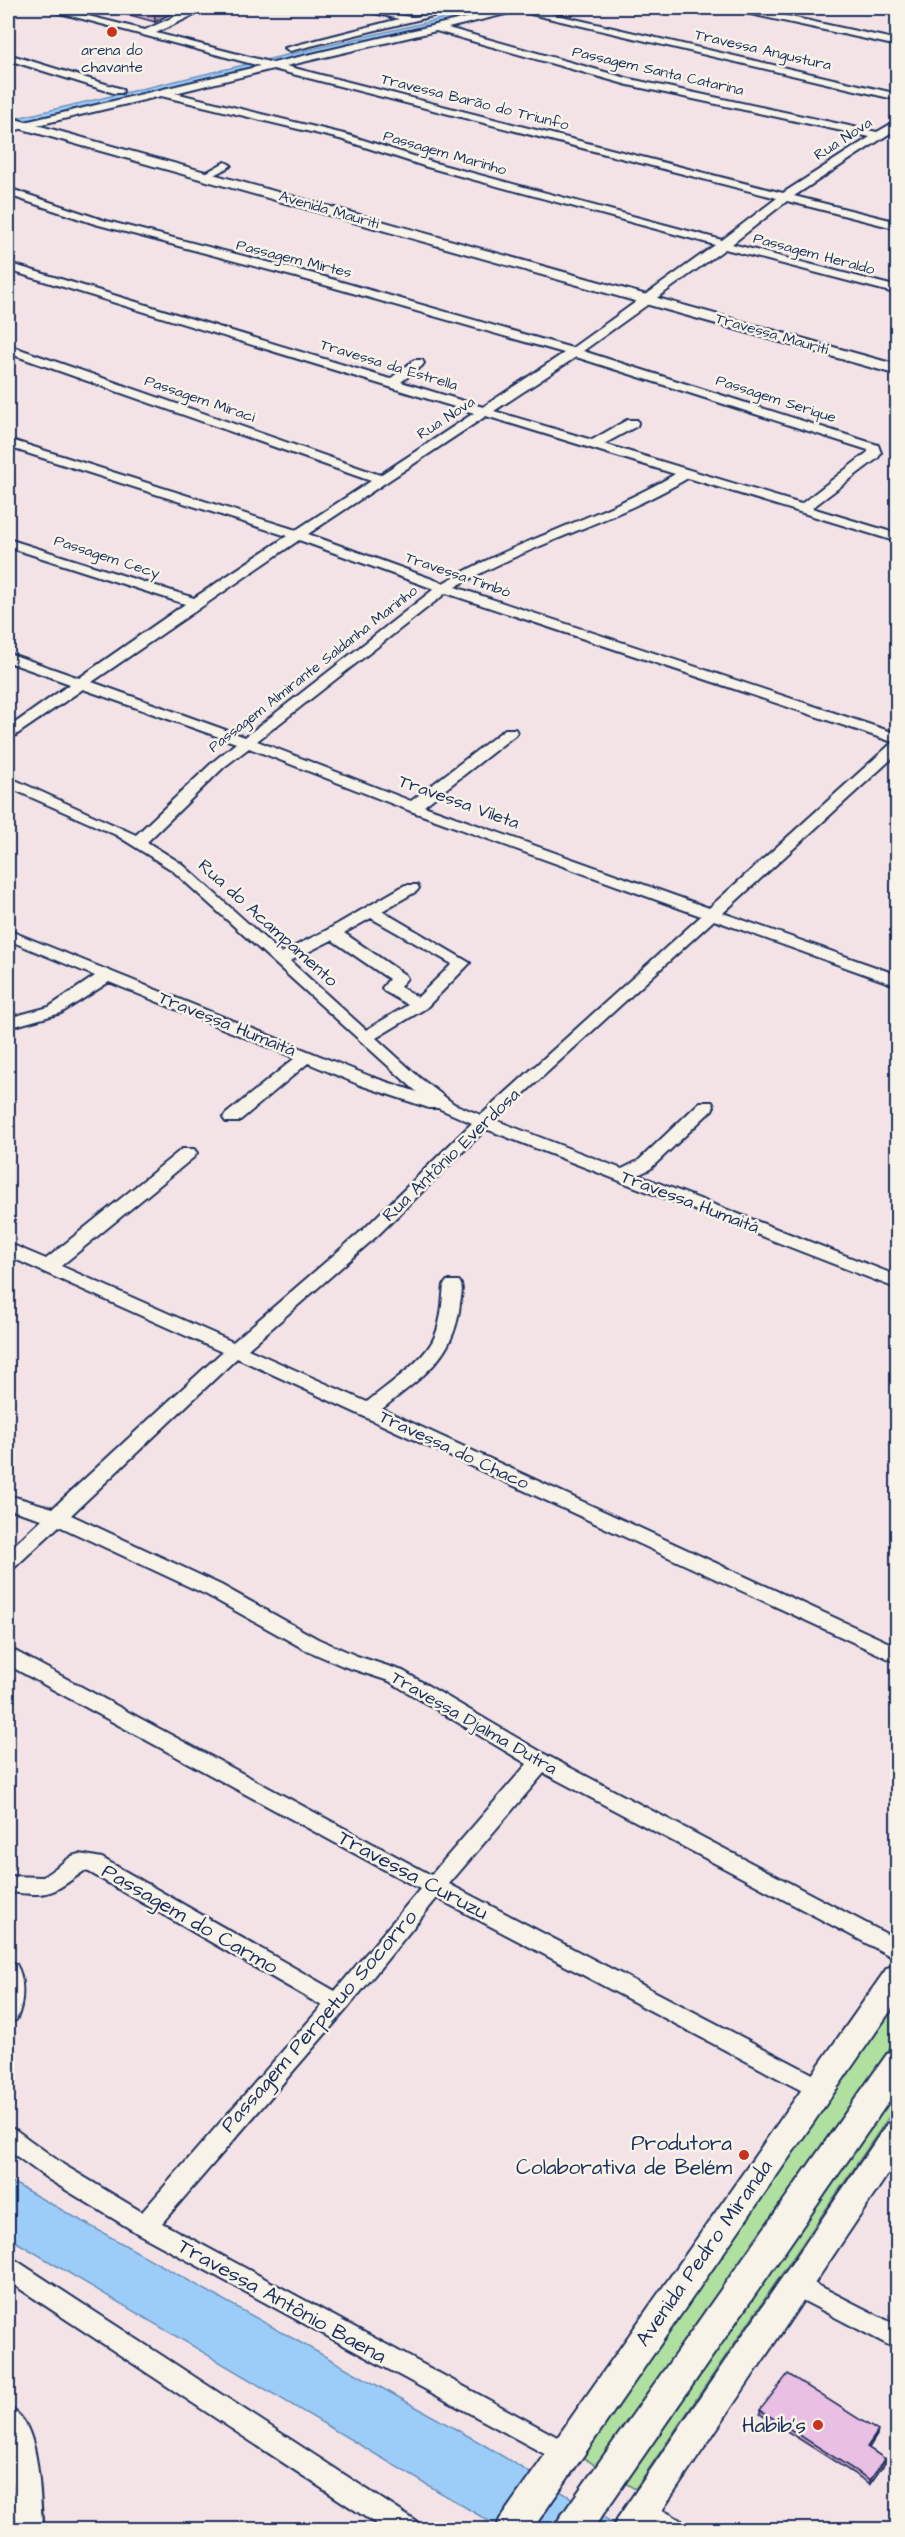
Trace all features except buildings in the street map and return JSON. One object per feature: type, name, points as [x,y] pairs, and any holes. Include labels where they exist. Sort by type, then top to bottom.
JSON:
[{"type":"main road","name":"Avenida Mauriti","points":[[13,121],[646,298]]},
{"type":"main road","name":"Travessa Mauriti","points":[[646,298],[897,370]]},
{"type":"main road","name":"Avenida Pedro Miranda","points":[[512,2529],[897,1976]]},
{"type":"main road","points":[[571,2529],[897,2063]]},
{"type":"main road","points":[[634,2521],[897,2133]]},
{"type":"street","name":"Travessa Barão do Triunfo","points":[[58,8],[269,59],[897,224]]},
{"type":"street","points":[[151,32],[200,8]]},
{"type":"street","points":[[360,8],[411,19]]},
{"type":"street","points":[[13,121],[158,92],[411,19],[461,8]]},
{"type":"street","points":[[219,67],[434,27],[518,8]]},
{"type":"street","name":"Travessa Angustura","points":[[518,8],[897,97]]},
{"type":"street","points":[[737,8],[897,44]]},
{"type":"street","name":"Passagem Santa Catarina","points":[[434,27],[638,85],[878,135]]},
{"type":"street","points":[[8,57],[118,91]]},
{"type":"street","points":[[8,66],[21,60]]},
{"type":"street","points":[[74,101],[196,72]]},
{"type":"street","name":"Passagem Marinho","points":[[158,92],[344,138],[450,171],[723,245]]},
{"type":"street","name":"Rua Nova","points":[[8,734],[196,603],[574,352],[646,298],[723,245],[788,195],[897,123]]},
{"type":"street","points":[[206,176],[225,165]]},
{"type":"street","name":"Passagem Mirtes","points":[[8,191],[99,222],[310,277],[574,352]]},
{"type":"street","name":"Passagem Heraldo","points":[[723,245],[897,291]]},
{"type":"street","name":"Travessa da Estrella","points":[[8,266],[688,472],[801,510],[897,538]]},
{"type":"street","name":"Passagem Miraci","points":[[8,349],[382,480]]},
{"type":"street","name":"Passagem Serique","points":[[574,352],[873,448],[875,453],[873,455],[801,510]]},
{"type":"street","points":[[392,382],[418,363]]},
{"type":"street","points":[[596,444],[632,423]]},
{"type":"street","name":"Travessa Timbó","points":[[8,443],[297,535],[444,588],[897,741]]},
{"type":"street","name":"Passagem Almirante Saldanha Marinho","points":[[139,841],[219,764],[444,588],[467,573],[512,552],[638,500],[688,472]]},
{"type":"street","name":"Passagem Cecy","points":[[8,543],[196,603]]},
{"type":"street","name":"Travessa Vileta","points":[[8,657],[246,742],[413,807],[897,981]]},
{"type":"street","points":[[413,807],[510,732]]},
{"type":"street","name":"Rua Antônio Everdosa","points":[[8,1562],[234,1351],[371,1232],[483,1122],[713,914],[897,741]]},
{"type":"street","name":"Rua do Acampamento","points":[[8,782],[139,841],[197,883],[414,1082],[448,1108],[483,1122]]},
{"type":"street","points":[[279,960],[333,933],[411,888]]},
{"type":"street","points":[[366,1038],[420,1005],[462,963],[371,911]]},
{"type":"street","points":[[333,933],[399,978],[390,988],[420,1005]]},
{"type":"street","name":"Travessa Humaitá","points":[[8,935],[366,1081],[448,1108]]},
{"type":"street","points":[[8,1023],[55,1010],[107,976]]},
{"type":"street","points":[[232,1118],[307,1056]]},
{"type":"street","points":[[623,1176],[644,1165],[706,1106]]},
{"type":"street","name":"Travessa Humaitá","points":[[483,1122],[897,1283]]},
{"type":"street","points":[[48,1267],[188,1153]]},
{"type":"street","name":"Travessa do Chaco","points":[[8,1249],[369,1410],[897,1656]]},
{"type":"street","points":[[369,1410],[434,1353],[443,1342],[448,1329],[453,1285]]},
{"type":"street","name":"Travessa Djalma Dutra","points":[[8,1502],[56,1516],[214,1590],[311,1644],[350,1661],[396,1676],[541,1762],[897,1951]]},
{"type":"street","name":"Travessa Curuzu","points":[[8,1656],[435,1887],[820,2089]]},
{"type":"street","name":"Passagem Perpetuo Socorro","points":[[145,2226],[204,2155],[338,2004],[435,1887],[485,1822],[541,1762]]},
{"type":"street","name":"Passagem do Carmo","points":[[8,1884],[46,1886],[80,1862],[94,1864],[338,2004]]},
{"type":"street","points":[[8,1970],[11,1974],[8,2014]]},
{"type":"street","name":"Travessa Antônio Baena","points":[[8,2137],[56,2172],[145,2226],[561,2456]]},
{"type":"street","points":[[8,2268],[408,2529]]},
{"type":"street","points":[[794,2284],[897,2339]]},
{"type":"street","points":[[8,2419],[20,2437],[30,2529]]},
{"type":"street","points":[[634,2521],[675,2529]]},
{"type":"green space","points":[[897,1995],[897,2039],[710,2304],[601,2469],[576,2453]]},
{"type":"green space","points":[[897,2071],[897,2105],[635,2489],[617,2478]]},
{"type":"water","points":[[488,8],[507,8],[8,125],[8,120]]},
{"type":"water","points":[[8,2180],[479,2442],[623,2529],[502,2529],[8,2237]]},
{"type":"place","name":"arena do chavante","points":[[112,32]]},
{"type":"place","name":"Produtora Colaborativa de Belém","points":[[744,2155]]},
{"type":"place","name":"Habib's","points":[[818,2425]]}]
